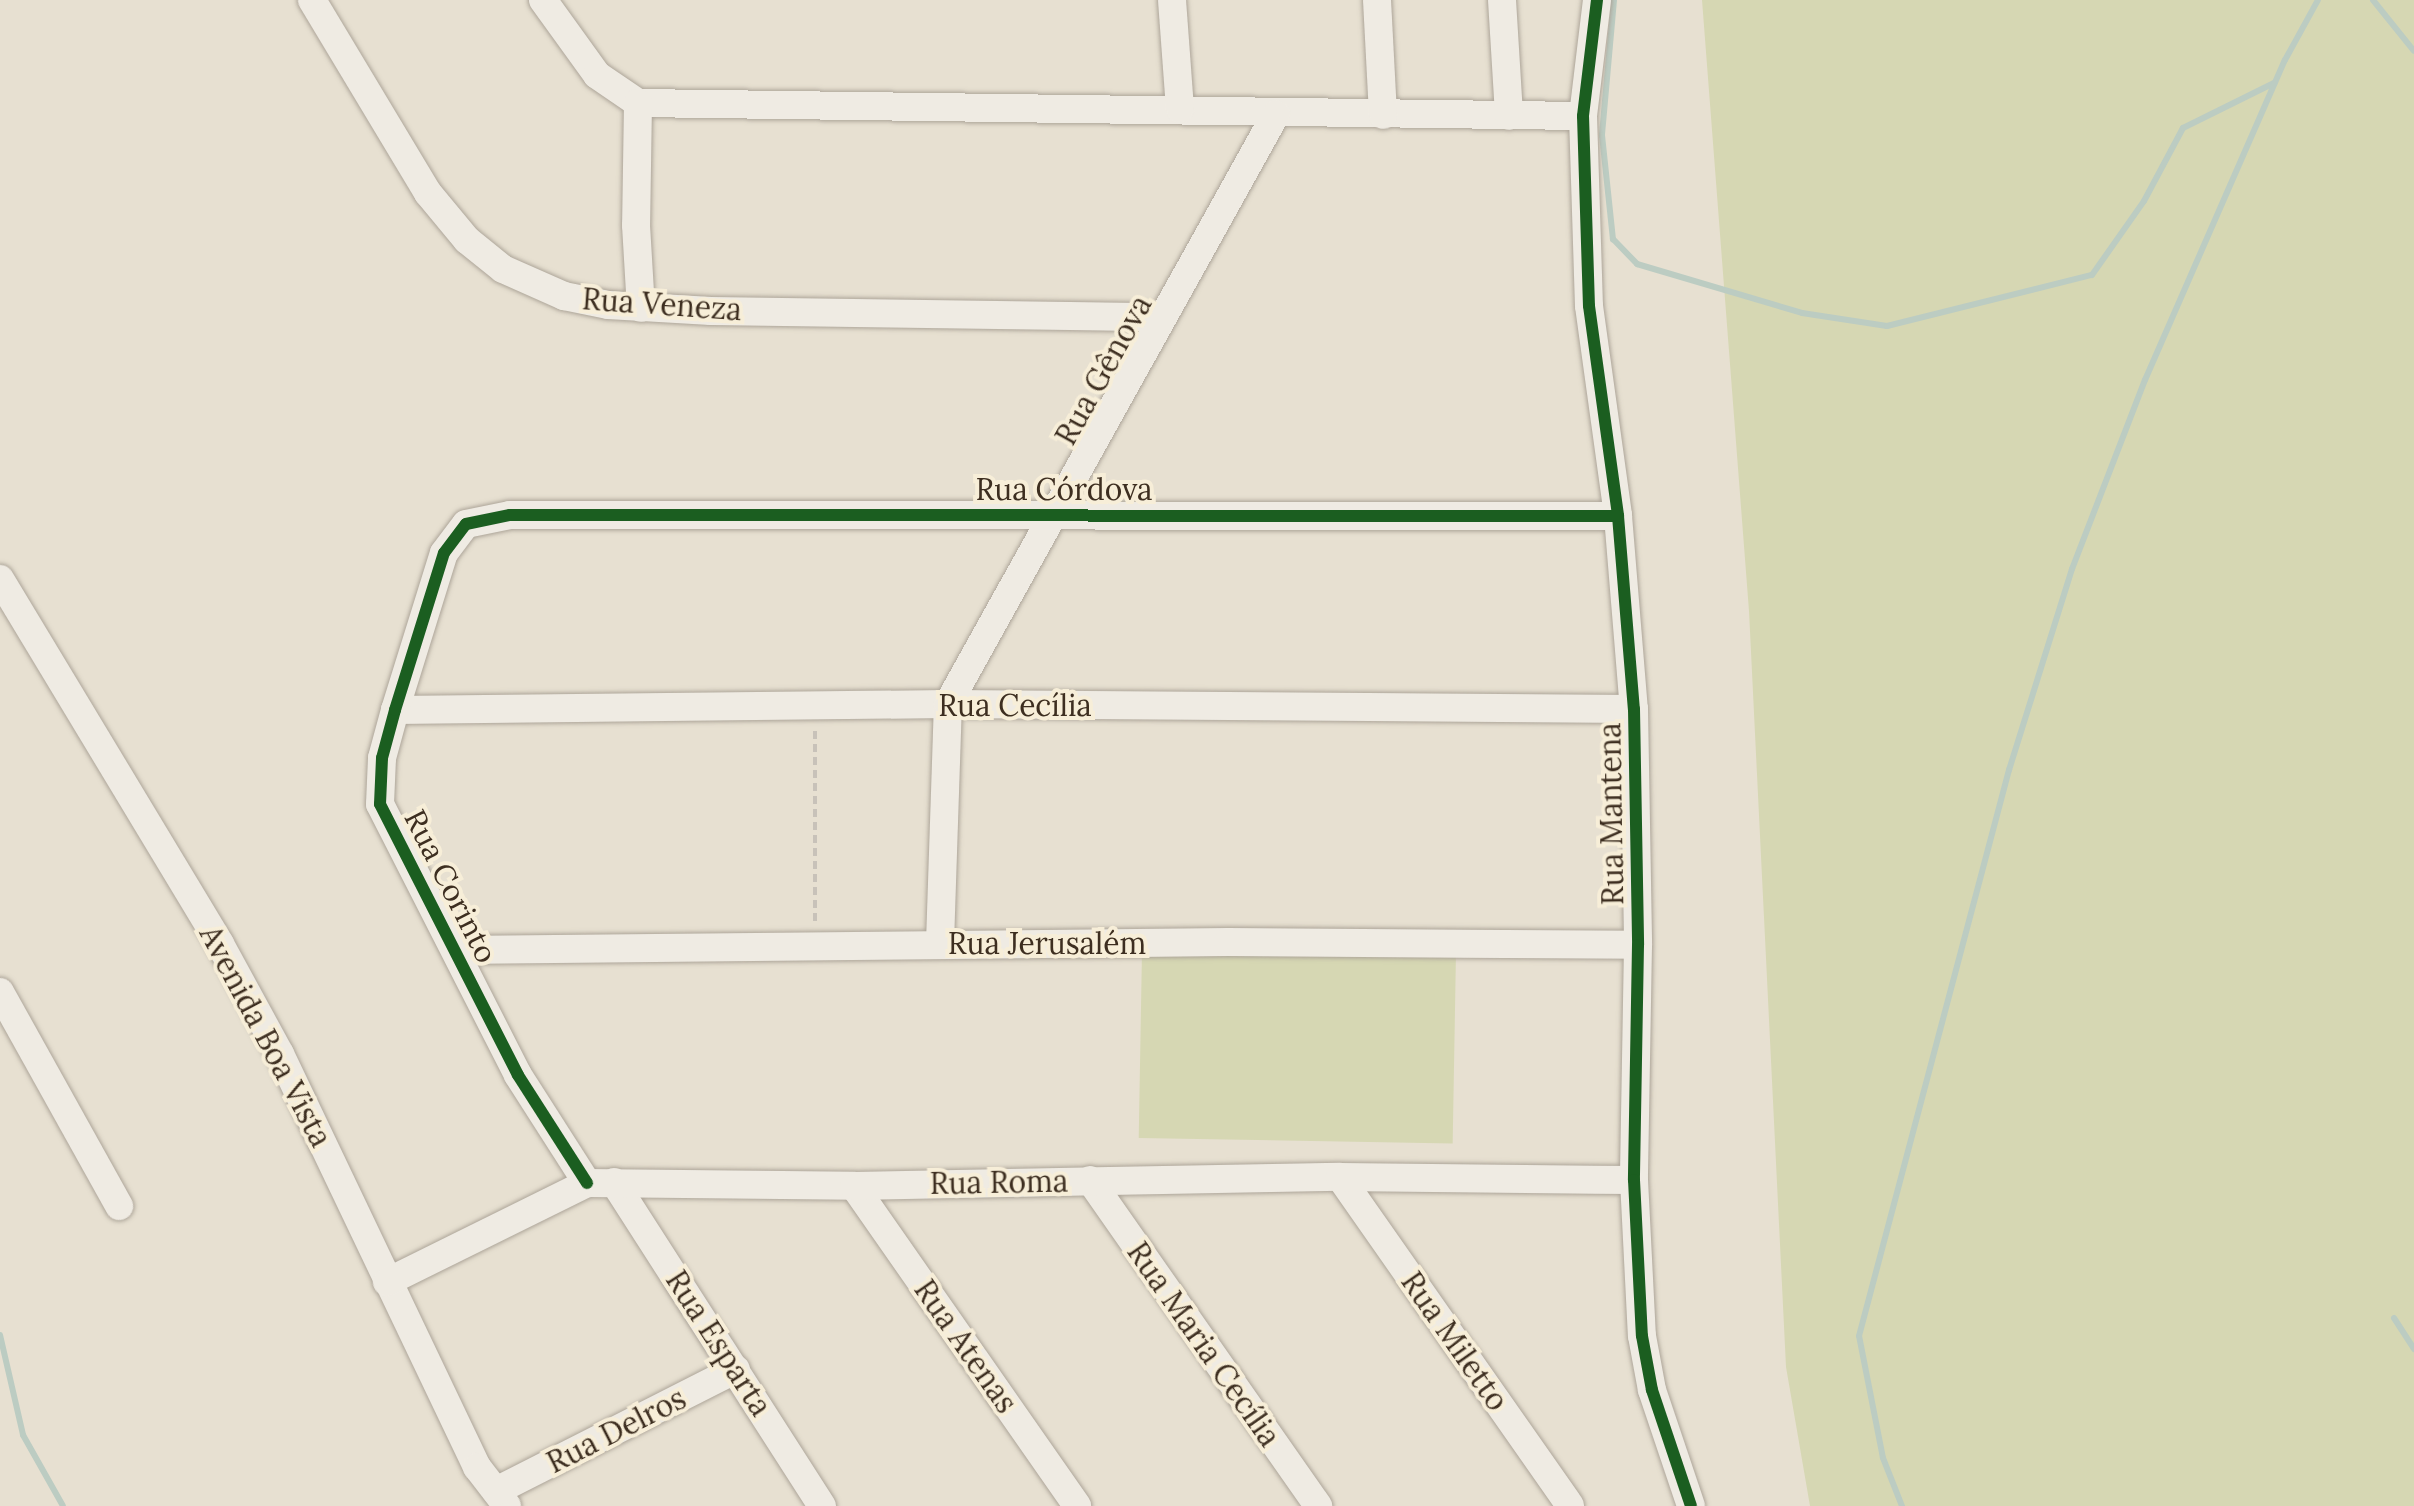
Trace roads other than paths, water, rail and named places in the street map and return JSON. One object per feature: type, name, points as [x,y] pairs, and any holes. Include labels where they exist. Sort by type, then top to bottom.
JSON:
[{"type":"street","name":"Rua Veneza","points":[[312,0],[428,193],[467,240],[502,269],[564,296],[641,308],[1160,317]]},
{"type":"street","points":[[543,0],[588,65],[638,103],[1582,116]]},
{"type":"street","points":[[1172,0],[1180,109]]},
{"type":"street","points":[[1377,0],[1382,114]]},
{"type":"street","points":[[1502,0],[1509,116]]},
{"type":"street","name":"Rua Mantena","points":[[1597,0],[1582,116],[1589,306],[1618,516],[1634,709],[1638,945],[1634,1180],[1647,1372],[1691,1506]]},
{"type":"street","points":[[638,103],[636,225],[641,308]]},
{"type":"street","name":"Rua Gênova","points":[[940,943],[948,704],[1276,114]]},
{"type":"street","name":"Rua Córdova","points":[[510,515],[1618,516]]},
{"type":"street","name":"Rua Corinto","points":[[510,515],[466,524],[449,543],[382,758],[380,804],[518,1075],[601,1182]]},
{"type":"street","name":"Avenida Boa Vista","points":[[0,580],[220,944],[280,1054],[477,1467],[501,1498]]},
{"type":"street","points":[[0,640],[26,628]]},
{"type":"street","name":"Rua Cecília","points":[[395,710],[948,704],[1634,709]]},
{"type":"street","name":"Rua Jerusalém","points":[[456,950],[940,943],[1638,945]]},
{"type":"street","points":[[0,992],[119,1206]]},
{"type":"street","name":"Rua Roma","points":[[386,1282],[601,1182],[854,1186],[1340,1176],[1634,1180]]},
{"type":"street","name":"Rua Miletto","points":[[1340,1176],[1570,1506]]},
{"type":"street","name":"Rua Maria Cecília","points":[[1090,1180],[1318,1506]]},
{"type":"street","name":"Rua Esparta","points":[[601,1182],[736,1369],[822,1506]]},
{"type":"street","name":"Rua Atenas","points":[[854,1186],[1078,1506]]},
{"type":"street","name":"Rua Delros","points":[[501,1498],[736,1369]]},
{"type":"waterway","points":[[1614,0],[1602,135],[1613,239],[1637,264],[1802,313],[1887,326],[2092,275],[2144,201],[2183,128],[2274,83]]},
{"type":"waterway","points":[[1902,1506],[1883,1458],[1859,1336],[2009,770],[2072,569],[2145,380],[2285,60],[2318,0]]},
{"type":"waterway","points":[[2373,0],[2414,51]]},
{"type":"waterway","points":[[2394,1318],[2414,1349]]},
{"type":"waterway","points":[[0,1335],[23,1435],[63,1506]]}]
